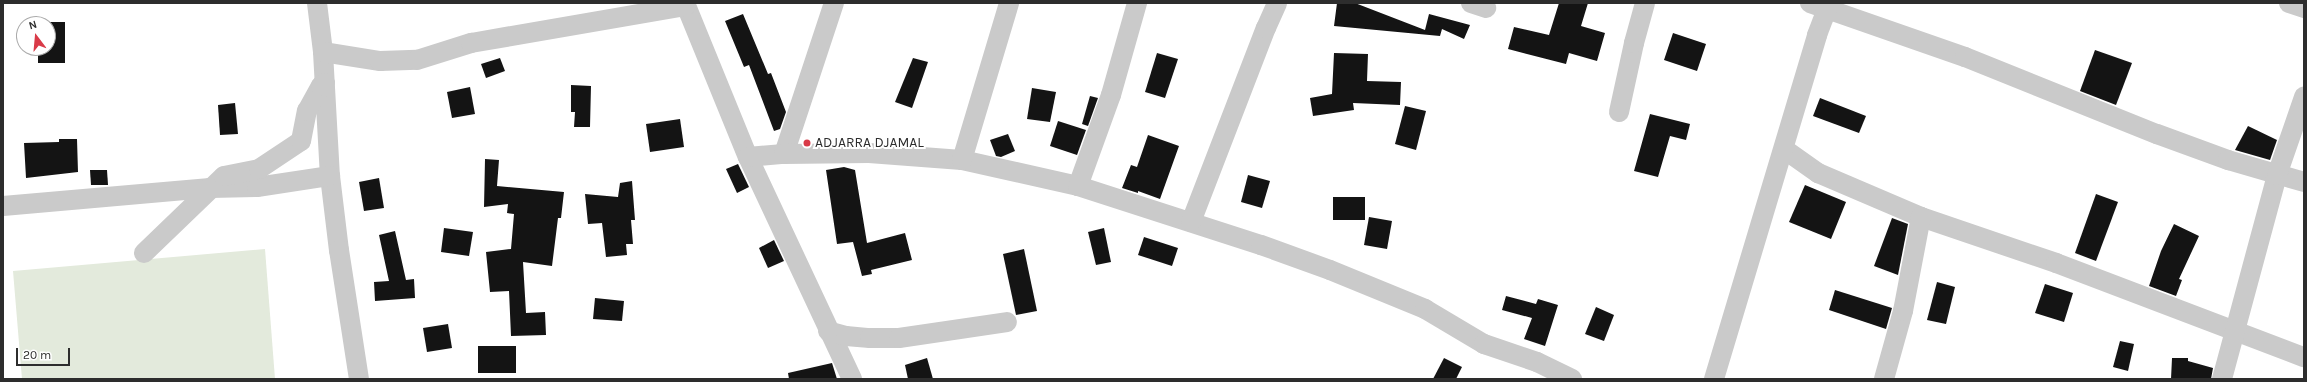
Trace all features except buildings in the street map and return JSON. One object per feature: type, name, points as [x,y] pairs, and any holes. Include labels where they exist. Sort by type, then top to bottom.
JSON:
[{"type":"street","points":[[317,3],[323,52],[330,176],[339,250],[359,379]]},
{"type":"street","points":[[784,154],[834,3]]},
{"type":"street","points":[[962,160],[1009,3]]},
{"type":"street","points":[[1078,186],[1111,96],[1137,3]]},
{"type":"street","points":[[1619,112],[1634,43],[1645,3]]},
{"type":"street","points":[[2289,3],[2304,8]]},
{"type":"street","points":[[323,52],[380,61],[417,60],[471,43],[685,4],[748,157],[828,331],[852,379]]},
{"type":"street","points":[[1191,222],[1275,4]]},
{"type":"street","points":[[1714,379],[1817,35],[1822,5],[1965,57],[2157,134],[2277,176],[2304,182]]},
{"type":"street","points":[[144,253],[224,176],[259,169],[301,141],[307,111],[321,86],[325,83]]},
{"type":"street","points":[[2222,379],[2277,176],[2304,98]]},
{"type":"street","points":[[1784,149],[1818,173],[1921,217],[2056,263],[2235,329],[2304,357]]},
{"type":"street","points":[[748,157],[784,154],[869,153],[962,160],[1078,186],[1261,245],[1359,282],[1425,309],[1484,344],[1536,362],[1572,379]]},
{"type":"street","points":[[3,206],[210,188],[257,187],[330,176]]},
{"type":"street","points":[[1884,379],[1903,311],[1921,217]]},
{"type":"street","points":[[828,331],[846,336],[899,338],[1007,322]]},
{"type":"shaded area","points":[[265,249],[275,379],[22,379],[13,271]]},
{"type":"place","name":"ADJARRA DJAMAL","points":[[807,143]]}]
